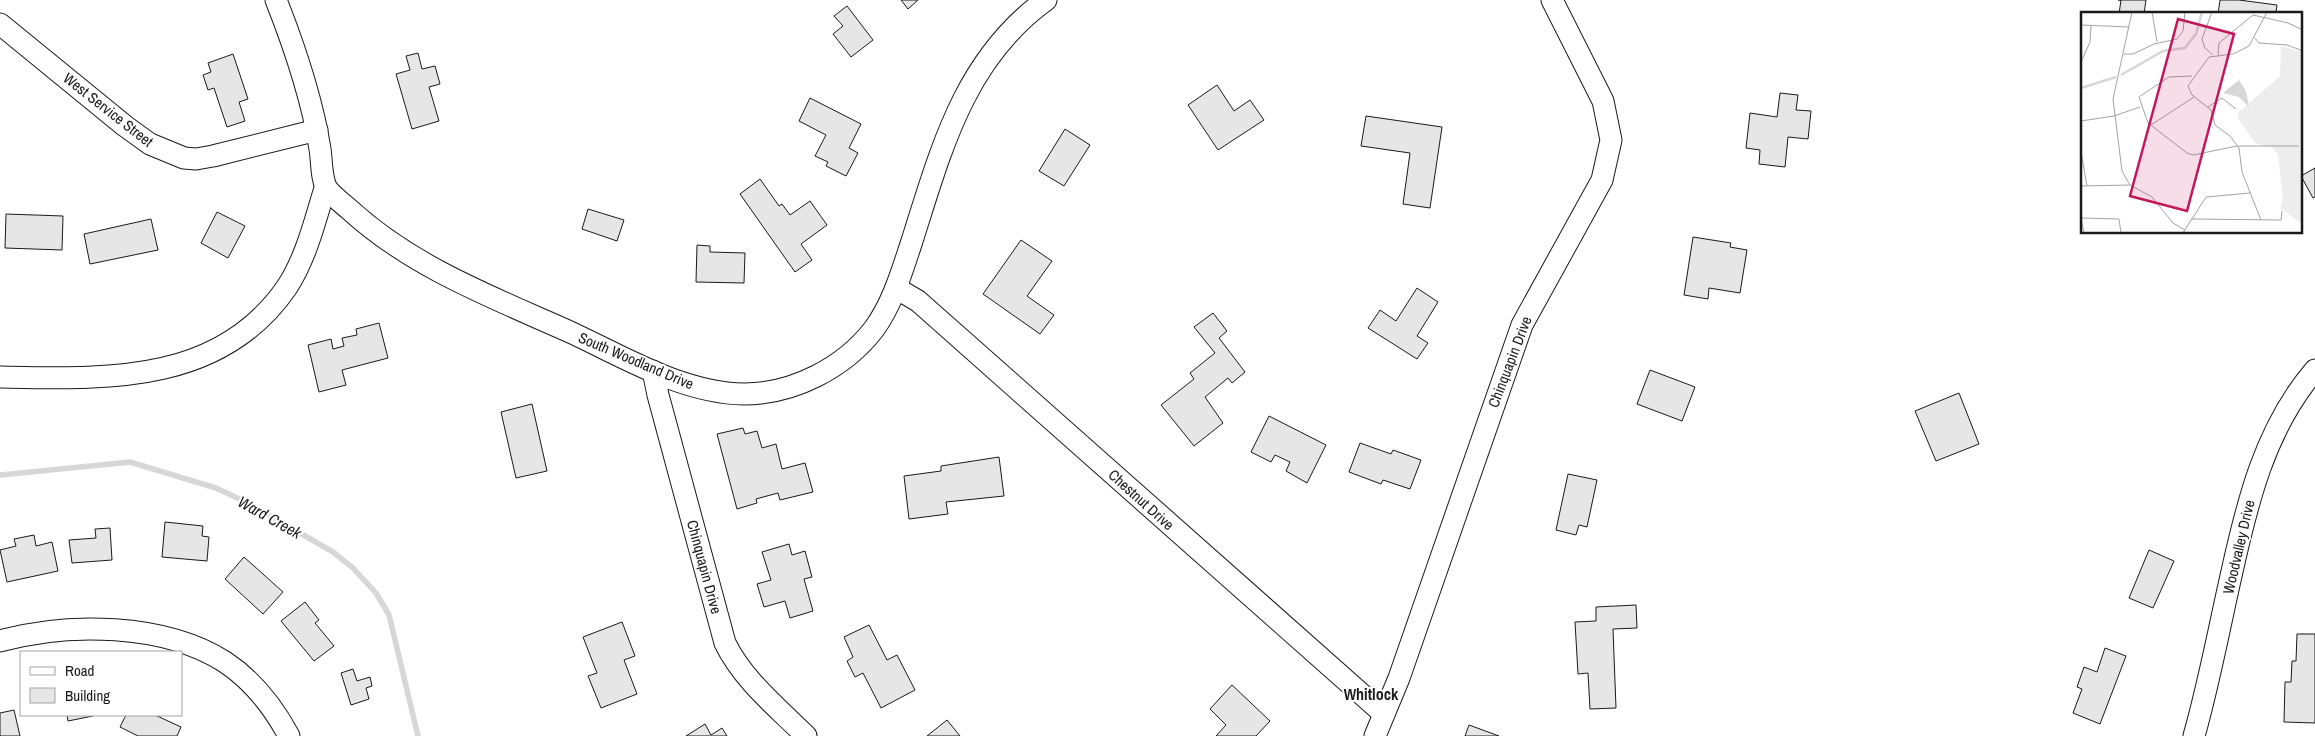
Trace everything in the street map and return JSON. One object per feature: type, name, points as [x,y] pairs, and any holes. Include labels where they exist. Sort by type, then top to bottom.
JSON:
[{"type":"street","points":[[0,377],[89,378],[162,370],[209,353],[244,332],[268,311],[287,286],[303,256],[326,188],[317,130],[288,30],[276,0]]},
{"type":"street","name":"South Woodland Drive","points":[[326,188],[368,226],[420,262],[653,371],[692,386],[720,392],[760,393],[796,384],[829,369],[863,341],[886,310],[896,288],[964,96],[976,74],[1002,38],[1032,10],[1046,0]]},
{"type":"street","name":"Chinquapin Drive","points":[[1375,736],[1399,678],[1522,325],[1602,180],[1611,140],[1604,101],[1552,0]]},
{"type":"street","name":"West Service Street","points":[[0,24],[124,126],[150,144],[172,154],[196,159],[317,130]]},
{"type":"street","name":"Chestnut Drive","points":[[896,288],[918,301],[1384,714]]},
{"type":"street","name":"Woodvalley Drive","points":[[2194,736],[2245,514],[2260,466],[2281,420],[2315,370]]},
{"type":"street","name":"Chinquapin Drive","points":[[653,371],[725,643],[733,660],[744,675],[806,736]]},
{"type":"street","points":[[0,641],[20,635],[61,629],[129,630],[193,647],[224,662],[251,684],[278,715],[289,736]]},
{"type":"building","points":[[901,0],[918,0],[908,9]]},
{"type":"building","points":[[2121,0],[2146,0],[2144,12],[2119,12]]},
{"type":"building","points":[[2220,0],[2239,0],[2277,5],[2276,12],[2218,12]]},
{"type":"building","points":[[847,6],[873,40],[851,57],[833,34],[843,26],[834,16]]},
{"type":"building","points":[[418,53],[422,69],[435,66],[440,84],[429,87],[439,121],[412,129],[396,74],[410,70],[406,56]]},
{"type":"building","points":[[233,54],[248,99],[239,102],[245,121],[227,127],[214,88],[208,90],[203,75],[211,72],[208,63]]},
{"type":"building","points":[[1217,85],[1234,111],[1250,100],[1264,120],[1218,150],[1188,105]]},
{"type":"building","points":[[1780,93],[1798,95],[1796,110],[1811,111],[1808,139],[1788,137],[1785,167],[1759,164],[1760,150],[1746,148],[1750,113],[1777,117]]},
{"type":"building","points":[[810,98],[861,124],[849,148],[858,153],[846,176],[826,166],[828,162],[815,156],[826,135],[799,121]]},
{"type":"building","points":[[1366,116],[1442,127],[1430,208],[1403,204],[1410,153],[1361,146]]},
{"type":"building","points":[[1065,129],[1090,145],[1064,186],[1039,171]]},
{"type":"building","points":[[2315,168],[2315,197],[2313,198],[2302,175]]},
{"type":"building","points":[[760,179],[779,206],[782,204],[790,215],[810,201],[827,225],[801,244],[812,260],[795,272],[740,194]]},
{"type":"building","points":[[588,209],[624,220],[617,241],[582,229]]},
{"type":"building","points":[[217,212],[245,226],[228,258],[201,243]]},
{"type":"building","points":[[6,214],[63,216],[62,250],[5,248]]},
{"type":"building","points":[[151,219],[158,250],[90,264],[84,234]]},
{"type":"building","points":[[1693,237],[1731,243],[1730,247],[1747,250],[1740,293],[1709,288],[1708,299],[1684,295]]},
{"type":"building","points":[[1021,240],[1052,261],[1027,296],[1054,315],[1040,334],[983,294]]},
{"type":"building","points":[[697,245],[710,246],[710,252],[745,253],[744,283],[696,282]]},
{"type":"building","points":[[1417,288],[1438,302],[1417,336],[1428,343],[1417,359],[1368,328],[1380,310],[1396,321]]},
{"type":"building","points":[[1213,313],[1227,331],[1219,338],[1245,372],[1232,383],[1228,378],[1205,397],[1223,423],[1194,446],[1161,405],[1194,379],[1190,373],[1215,353],[1194,327]]},
{"type":"building","points":[[379,323],[388,358],[342,370],[346,385],[319,392],[308,345],[331,339],[333,349],[344,346],[342,338],[357,335],[356,329]]},
{"type":"building","points":[[1650,370],[1695,387],[1682,421],[1637,404]]},
{"type":"building","points":[[1959,393],[1979,444],[1936,461],[1915,411]]},
{"type":"building","points":[[532,404],[547,471],[516,478],[501,412]]},
{"type":"building","points":[[1269,416],[1326,445],[1307,483],[1286,471],[1290,462],[1275,455],[1271,462],[1251,452]]},
{"type":"building","points":[[743,428],[745,434],[757,431],[762,448],[776,444],[782,469],[805,463],[813,492],[780,500],[778,493],[756,499],[757,503],[737,509],[717,434]]},
{"type":"building","points":[[1360,443],[1391,454],[1393,450],[1421,460],[1410,489],[1383,480],[1381,484],[1349,472]]},
{"type":"building","points":[[999,457],[1004,496],[946,502],[948,514],[909,519],[904,476],[941,471],[941,466]]},
{"type":"building","points":[[1568,474],[1597,480],[1587,527],[1579,525],[1576,535],[1556,530]]},
{"type":"building","points":[[165,522],[203,526],[202,536],[209,537],[207,561],[162,557]]},
{"type":"building","points":[[110,528],[112,560],[72,563],[69,540],[96,538],[95,529]]},
{"type":"building","points":[[34,535],[36,546],[52,542],[58,571],[7,582],[0,550],[16,546],[14,539]]},
{"type":"building","points":[[789,544],[792,555],[805,551],[812,577],[804,579],[813,611],[790,618],[785,601],[764,607],[757,584],[771,580],[762,552]]},
{"type":"building","points":[[2149,550],[2174,561],[2153,608],[2129,598]]},
{"type":"building","points":[[244,557],[283,592],[263,614],[225,579]]},
{"type":"building","points":[[305,602],[319,620],[315,623],[334,646],[314,661],[281,621]]},
{"type":"building","points":[[1636,605],[1637,628],[1613,629],[1616,708],[1590,709],[1588,673],[1578,674],[1575,622],[1596,621],[1596,607]]},
{"type":"building","points":[[622,622],[635,656],[624,660],[637,694],[601,708],[588,676],[597,673],[583,637]]},
{"type":"building","points":[[869,625],[887,660],[897,655],[915,690],[881,708],[863,673],[855,677],[847,661],[853,657],[844,637]]},
{"type":"building","points":[[2297,634],[2315,634],[2315,723],[2284,722],[2285,682],[2291,682],[2292,661],[2296,661]]},
{"type":"building","points":[[2105,648],[2126,656],[2100,724],[2073,713],[2082,689],[2077,687],[2084,667],[2097,672]]},
{"type":"building","points":[[353,669],[357,681],[370,677],[372,686],[366,688],[369,699],[351,705],[341,673]]},
{"type":"building","points":[[1232,685],[1270,721],[1256,736],[1216,736],[1226,725],[1210,709]]},
{"type":"building","points":[[14,710],[20,736],[0,736],[0,713]]},
{"type":"building","points":[[67,716],[93,716],[68,721]]},
{"type":"building","points":[[126,716],[157,716],[181,727],[177,736],[138,736],[120,727]]},
{"type":"building","points":[[947,720],[960,736],[927,736]]},
{"type":"building","points":[[705,724],[711,735],[722,728],[727,736],[686,736]]},
{"type":"building","points":[[1469,725],[1499,736],[1465,736]]},
{"type":"waterway","name":"Ward Creek","points":[[0,475],[130,462],[216,488],[248,503],[333,552],[353,568],[376,593],[389,615],[418,736]]},
{"type":"district","name":"Whitlock","points":[[1371,694]]}]
